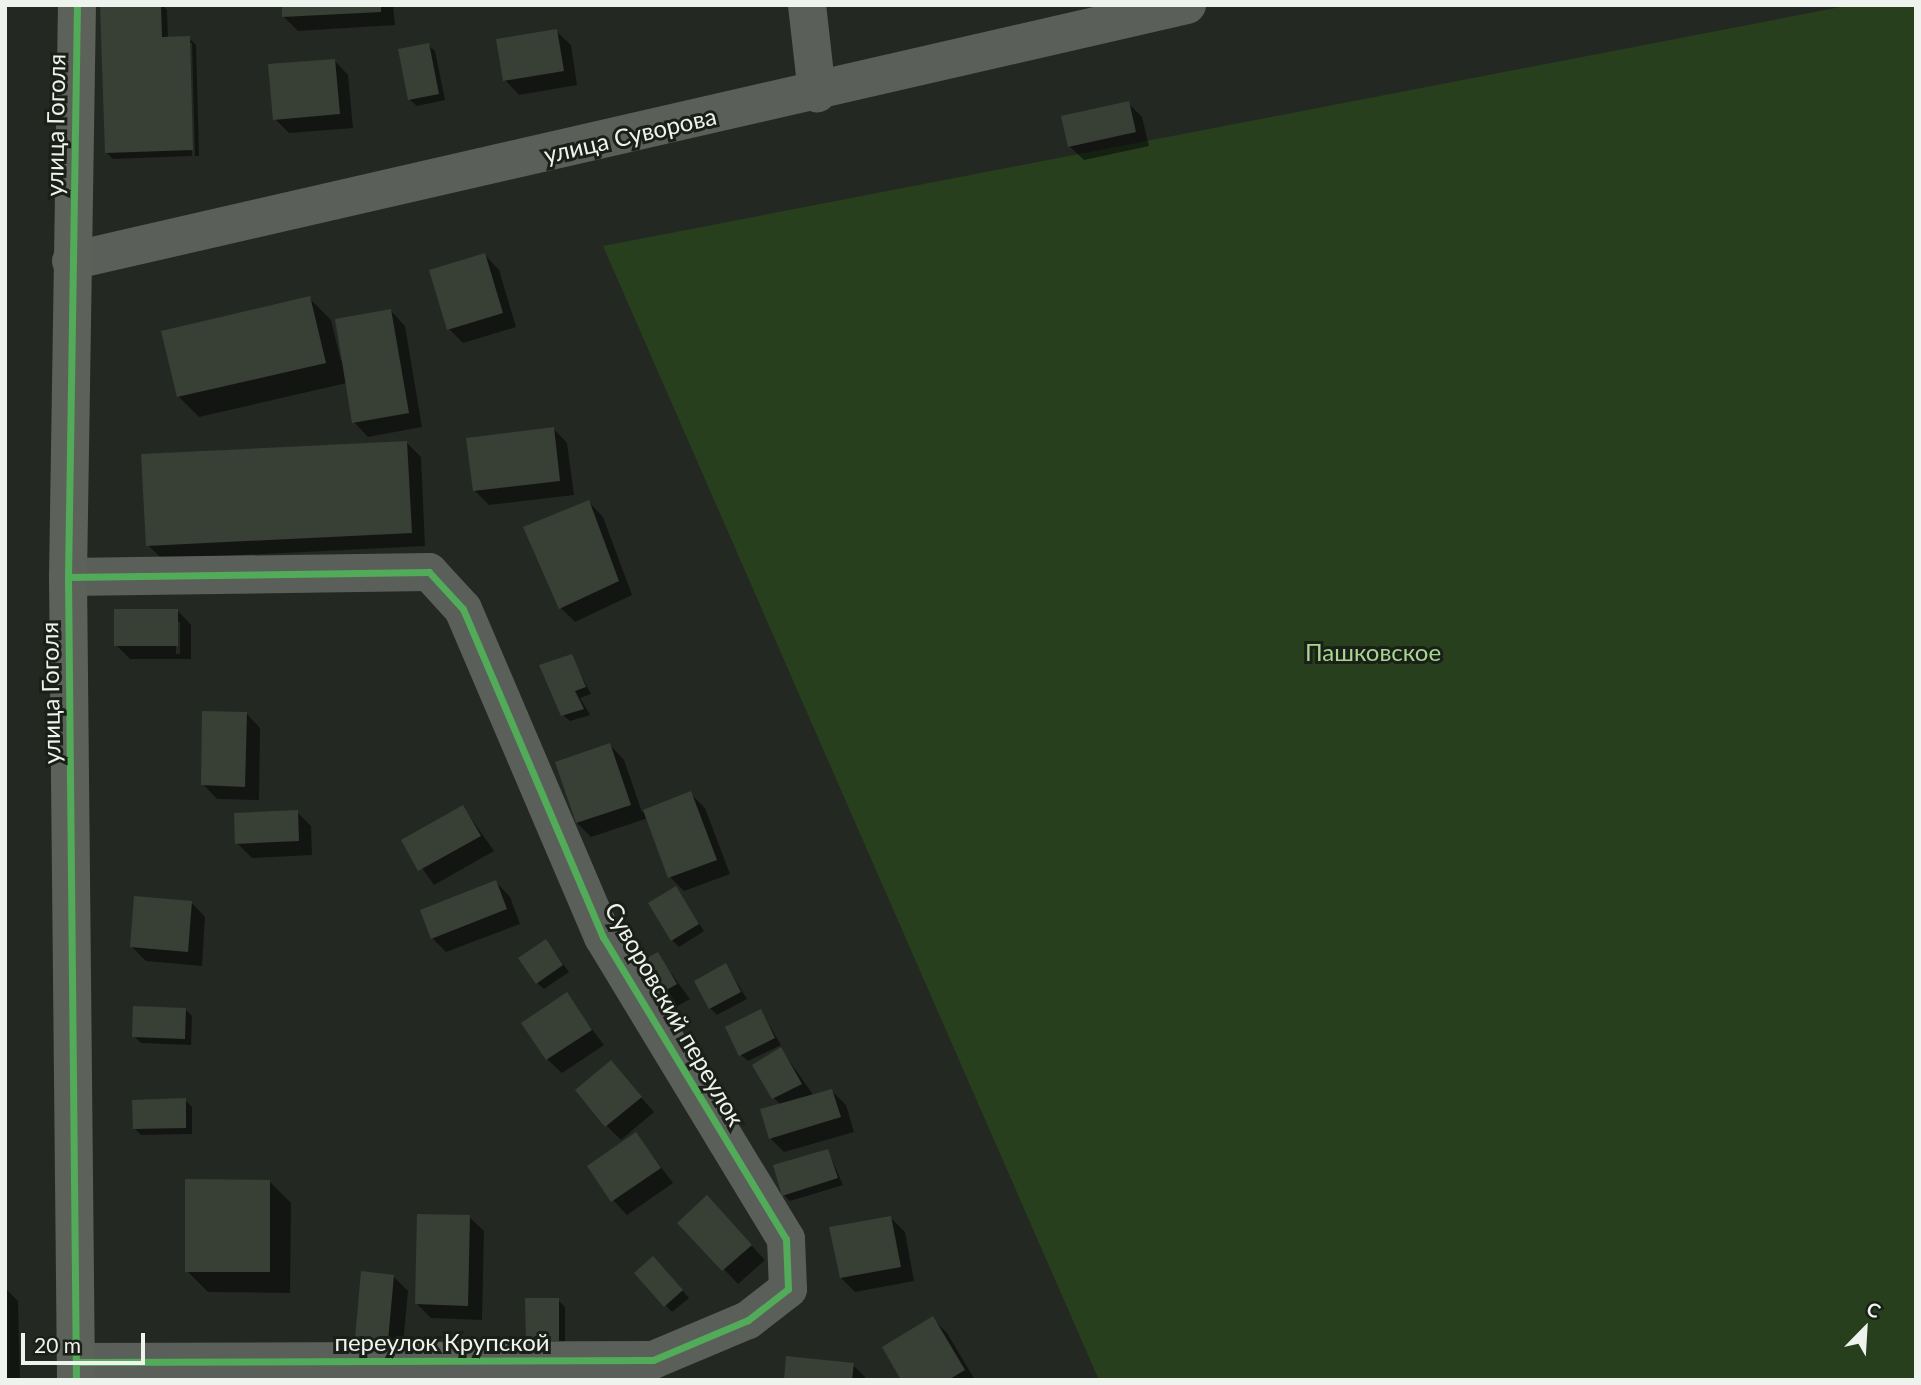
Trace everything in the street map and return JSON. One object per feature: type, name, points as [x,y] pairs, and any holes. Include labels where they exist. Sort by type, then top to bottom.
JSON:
[{"type":"street","name":"улица Гоголя","points":[[76,1371],[68,577],[77,5]]},
{"type":"street","points":[[807,5],[817,93]]},
{"type":"street","name":"улица Суворова","points":[[71,261],[817,93],[1187,5]]},
{"type":"street","name":"Суворовский переулок","points":[[68,577],[429,572],[463,609],[603,937],[786,1240],[788,1289]]},
{"type":"street","name":"переулок Крупской","points":[[76,1371],[653,1360],[748,1320],[788,1289]]},
{"type":"green space","name":"Пашковское","points":[[1851,5],[1916,5],[1916,1380],[1099,1380],[603,246]]},
{"type":"building","points":[[100,5],[161,5],[162,37],[190,36],[193,150],[105,153]]},
{"type":"building","points":[[282,5],[381,5],[381,12],[282,17]]},
{"type":"building","points":[[557,29],[564,71],[503,81],[496,39]]},
{"type":"building","points":[[429,43],[439,94],[408,100],[398,49]]},
{"type":"building","points":[[335,59],[340,114],[273,120],[268,64]]},
{"type":"building","points":[[1129,101],[1136,132],[1068,147],[1061,116]]},
{"type":"building","points":[[485,253],[503,313],[447,330],[429,270]]},
{"type":"building","points":[[310,296],[326,363],[177,397],[161,331]]},
{"type":"building","points":[[391,309],[409,413],[352,423],[335,319]]},
{"type":"building","points":[[554,427],[560,481],[473,491],[466,438]]},
{"type":"building","points":[[407,441],[412,533],[146,546],[141,454]]},
{"type":"building","points":[[589,500],[619,581],[559,609],[523,527]]},
{"type":"building","points":[[114,609],[178,609],[178,646],[114,646]]},
{"type":"building","points":[[572,654],[586,687],[575,691],[584,709],[561,716],[539,665]]},
{"type":"building","points":[[202,711],[247,712],[245,787],[201,785]]},
{"type":"building","points":[[610,743],[631,805],[576,823],[555,762]]},
{"type":"building","points":[[691,791],[717,860],[668,878],[643,810]]},
{"type":"building","points":[[463,805],[481,836],[418,871],[401,840]]},
{"type":"building","points":[[298,810],[299,841],[235,844],[234,813]]},
{"type":"building","points":[[496,880],[507,909],[431,939],[420,910]]},
{"type":"building","points":[[676,886],[699,924],[671,941],[648,903]]},
{"type":"building","points":[[134,896],[192,901],[188,952],[130,947]]},
{"type":"building","points":[[546,939],[563,965],[536,984],[518,958]]},
{"type":"building","points":[[658,952],[677,984],[651,999],[632,966]]},
{"type":"building","points":[[726,963],[741,992],[709,1009],[694,981]]},
{"type":"building","points":[[567,992],[592,1030],[546,1060],[521,1023]]},
{"type":"building","points":[[133,1006],[186,1008],[185,1039],[132,1037]]},
{"type":"building","points":[[761,1009],[775,1038],[739,1056],[725,1027]]},
{"type":"building","points":[[781,1047],[802,1084],[772,1099],[752,1065]]},
{"type":"building","points":[[611,1060],[642,1097],[605,1127],[575,1090]]},
{"type":"building","points":[[832,1089],[841,1117],[769,1139],[760,1109]]},
{"type":"building","points":[[186,1098],[186,1128],[133,1129],[132,1100]]},
{"type":"building","points":[[636,1132],[661,1168],[611,1202],[587,1166]]},
{"type":"building","points":[[828,1149],[838,1178],[782,1196],[773,1165]]},
{"type":"building","points":[[185,1179],[270,1180],[270,1272],[185,1272]]},
{"type":"building","points":[[707,1195],[752,1245],[722,1271],[677,1223]]},
{"type":"building","points":[[417,1214],[470,1215],[468,1306],[415,1304]]},
{"type":"building","points":[[891,1216],[901,1267],[840,1278],[829,1227]]},
{"type":"building","points":[[653,1256],[683,1290],[664,1307],[634,1273]]},
{"type":"building","points":[[361,1271],[394,1275],[388,1341],[355,1339]]},
{"type":"building","points":[[525,1298],[559,1298],[559,1341],[526,1341]]},
{"type":"building","points":[[933,1316],[965,1370],[948,1380],[901,1380],[882,1347]]},
{"type":"building","points":[[786,1356],[854,1363],[852,1380],[784,1380]]},
{"type":"cycle path","points":[[76,1380],[68,577],[77,5]]},
{"type":"cycle path","points":[[68,577],[429,572],[463,609],[603,937],[786,1239],[788,1289],[748,1320],[653,1360],[76,1362]]}]
